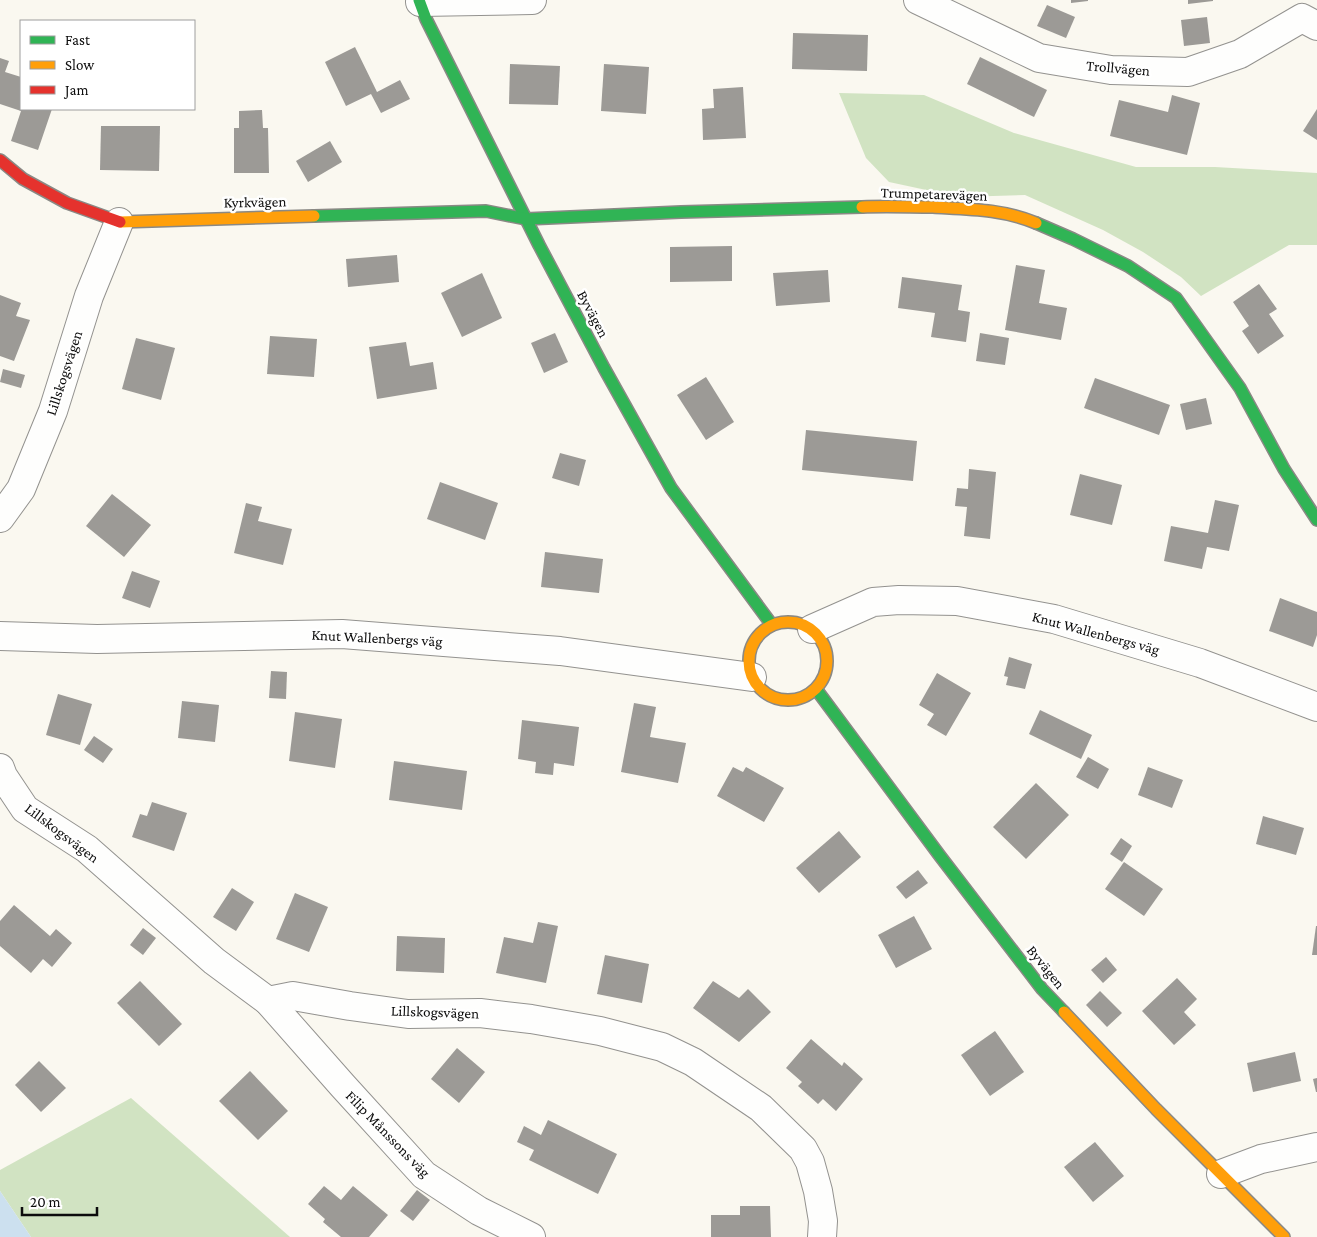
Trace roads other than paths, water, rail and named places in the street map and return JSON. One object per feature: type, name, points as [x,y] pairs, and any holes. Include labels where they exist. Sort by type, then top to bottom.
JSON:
[{"type":"street","points":[[420,1],[532,0]]},
{"type":"street","name":"Trollvägen","points":[[918,0],[1039,58],[1111,70],[1188,72],[1240,54],[1311,15]]},
{"type":"street","name":"Byvägen","points":[[420,1],[426,19],[526,220],[671,488],[772,625]]},
{"type":"street","name":"Kyrkvägen","points":[[0,160],[23,179],[66,203],[119,222],[486,211],[526,220]]},
{"type":"street","name":"Trumpetarevägen","points":[[526,220],[681,212],[883,206],[983,208],[1025,218],[1128,266],[1176,298],[1240,388],[1284,469],[1317,520]]},
{"type":"street","name":"Lillskogsvägen","points":[[0,517],[21,489],[53,411],[89,296],[119,222]]},
{"type":"street","name":"Knut Wallenbergs väg","points":[[812,629],[873,602],[899,600],[956,601],[1054,619],[1200,663],[1317,707]]},
{"type":"street","points":[[790,621],[800,623],[812,629],[821,639],[827,659],[825,673],[816,688],[805,696],[792,700],[778,699],[765,694],[752,677],[748,664],[749,652],[755,639],[764,629],[776,622],[790,621]]},
{"type":"street","name":"Knut Wallenbergs väg","points":[[0,636],[97,639],[342,634],[560,650],[752,677]]},
{"type":"street","name":"Byvägen","points":[[816,688],[940,856],[1042,989],[1156,1109],[1284,1237]]},
{"type":"street","name":"Lillskogsvägen","points":[[0,768],[3,776],[25,808],[87,849],[214,961],[268,1001],[293,996],[408,1014],[480,1013],[530,1019],[600,1031],[662,1047],[693,1062],[761,1108],[803,1149],[810,1162],[818,1191],[822,1237]]},
{"type":"street","name":"Filip Månssons väg","points":[[268,1001],[342,1086],[424,1175],[479,1211],[531,1237]]},
{"type":"street","points":[[1221,1174],[1261,1158],[1317,1147]]},
{"type":"water","points":[[0,1191],[2,1194],[31,1237],[0,1237]]}]
